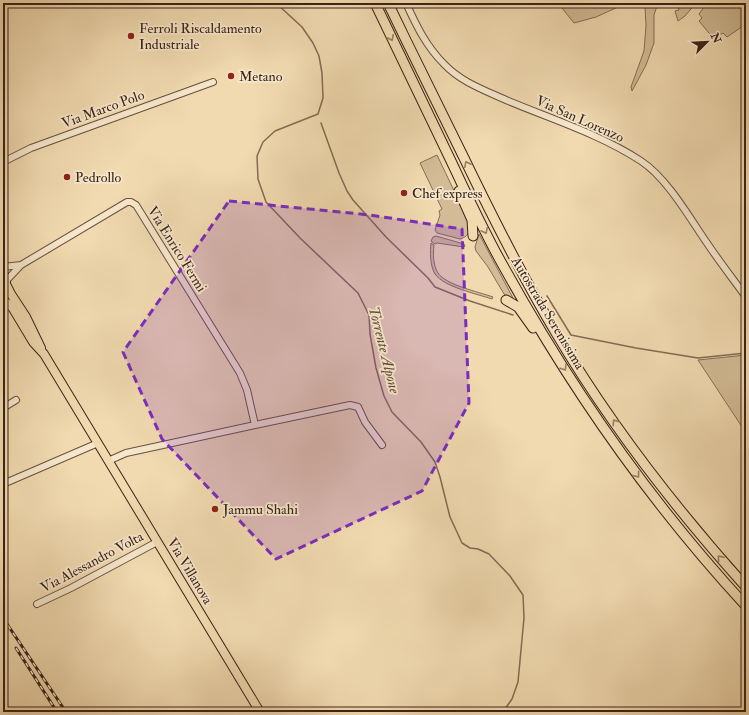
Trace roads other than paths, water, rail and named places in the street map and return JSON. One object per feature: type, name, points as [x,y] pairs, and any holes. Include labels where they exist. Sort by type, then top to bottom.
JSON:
[{"type":"highway","name":"Autostrada Serenissima","points":[[374,3],[490,242],[549,345],[601,425],[642,481],[680,530],[746,606]]},
{"type":"highway","name":"Autostrada Serenissima","points":[[388,3],[490,213],[556,334],[581,373],[646,466],[688,520],[746,587]]},
{"type":"highway","points":[[452,162],[458,188],[472,220],[473,236]]},
{"type":"highway","points":[[506,300],[518,307],[530,325],[549,345]]},
{"type":"main road","name":"Via Villanova","points":[[3,272],[5,285],[26,316],[39,340],[44,354]]},
{"type":"main road","name":"Via Villanova","points":[[3,300],[12,307],[33,342],[44,354],[260,712]]},
{"type":"street","name":"Via San Lorenzo","points":[[406,3],[418,30],[430,48],[444,65],[462,79],[478,88],[603,140],[641,161],[652,169],[680,203],[707,244],[746,297]]},
{"type":"street","name":"Via Marco Polo","points":[[3,162],[31,148],[213,82]]},
{"type":"street","name":"Via Enrico Fermi","points":[[5,285],[21,265],[127,202],[134,203],[240,373],[247,390],[255,425]]},
{"type":"street","name":"Via Enrico Fermi","points":[[3,267],[21,265]]},
{"type":"street","points":[[3,408],[16,400]]},
{"type":"street","points":[[108,461],[126,453],[350,405],[358,407],[368,427],[382,445]]},
{"type":"street","points":[[3,484],[98,443]]},
{"type":"street","name":"Via Alessandro Volta","points":[[37,604],[71,588],[157,542]]},
{"type":"waterway","name":"Torrente Alpone","points":[[276,3],[302,27],[313,43],[319,56],[322,73],[323,98],[318,114],[275,131],[263,142],[257,156],[258,179],[266,202],[300,238],[358,293],[369,315],[370,334],[376,368],[384,396],[392,412],[421,442],[435,462],[450,517],[462,543],[470,548],[478,549],[489,554],[510,576],[523,595],[524,618],[518,682],[512,699],[505,709],[500,712]]},
{"type":"waterway","points":[[321,123],[339,173],[353,200],[386,237],[428,278],[435,287],[470,301],[513,315]]},
{"type":"waterway","points":[[547,296],[571,335],[636,348],[698,358],[746,353]]},
{"type":"railway","points":[[3,618],[66,712]]},
{"type":"railway","points":[[16,648],[57,712]]},
{"type":"place","name":"Ferroli Riscaldamento Industriale","points":[[131,36]]},
{"type":"place","name":"Metano","points":[[231,76]]},
{"type":"place","name":"Pedrollo","points":[[67,177]]},
{"type":"place","name":"Chef express","points":[[404,193]]},
{"type":"place","name":"Jammu Shahi","points":[[215,509]]}]
